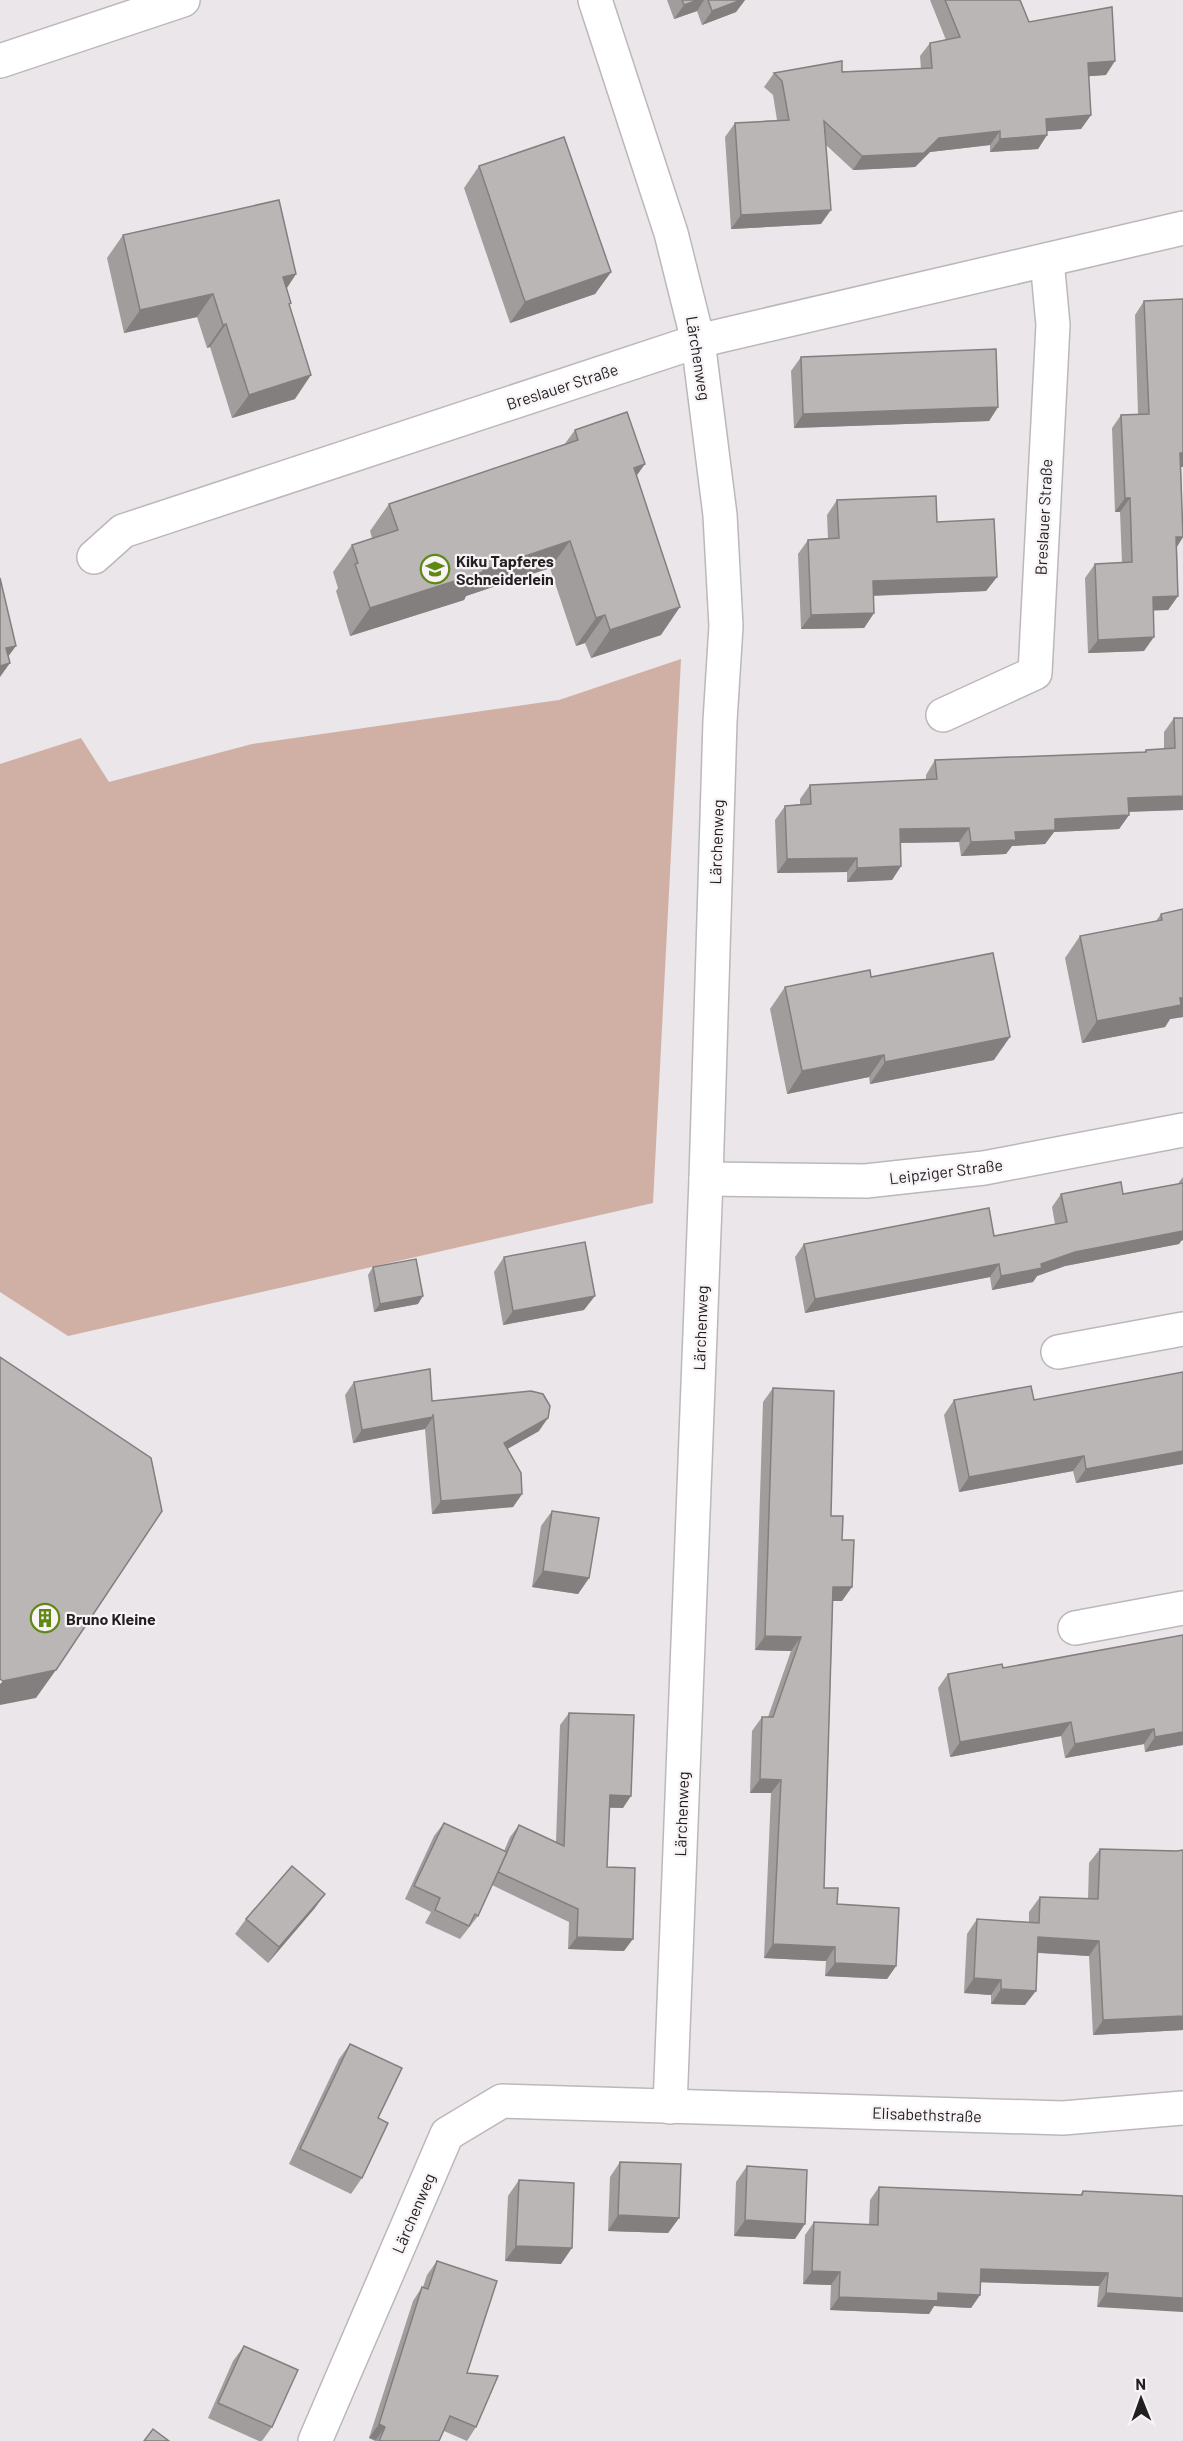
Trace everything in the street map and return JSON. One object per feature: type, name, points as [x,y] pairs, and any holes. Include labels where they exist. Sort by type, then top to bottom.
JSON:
[{"type":"street","points":[[0,61],[183,0]]},
{"type":"street","name":"Lärchenweg","points":[[315,2441],[447,2134],[502,2101],[670,2107],[706,1179],[720,721],[726,626],[720,515],[698,341],[671,233],[595,0]]},
{"type":"street","name":"Breslauer Straße","points":[[94,557],[123,531],[698,341],[1183,228]]},
{"type":"street","name":"Breslauer Straße","points":[[943,715],[1035,673],[1053,325],[1047,260]]},
{"type":"street","name":"Leipziger Straße","points":[[706,1179],[878,1180],[984,1168],[1183,1130]]},
{"type":"street","points":[[1058,1352],[1183,1329]]},
{"type":"street","points":[[1075,1628],[1183,1608]]},
{"type":"street","name":"Elisabethstraße","points":[[670,2107],[1063,2118],[1183,2108]]},
{"type":"shaded area","points":[[681,659],[653,1203],[68,1336],[0,1292],[0,764],[81,738],[109,782],[252,744],[559,700]]},
{"type":"building","points":[[682,0],[698,0],[684,5]]},
{"type":"building","points":[[708,0],[741,0],[712,11]]},
{"type":"building","points":[[945,0],[1020,0],[1029,22],[1112,7],[1115,61],[1088,63],[1091,115],[1046,119],[1047,135],[1000,139],[1000,131],[939,138],[924,153],[862,156],[824,121],[831,210],[741,215],[735,123],[789,120],[782,81],[774,73],[842,61],[842,72],[932,68],[930,43],[960,37]]},
{"type":"building","points":[[564,137],[611,272],[525,302],[479,166]]},
{"type":"building","points":[[279,200],[296,274],[283,277],[311,375],[249,395],[226,324],[223,325],[213,294],[140,310],[123,235]]},
{"type":"building","points":[[1183,299],[1183,453],[1180,453],[1183,537],[1176,537],[1178,596],[1153,597],[1154,637],[1098,640],[1095,564],[1132,562],[1130,498],[1125,498],[1121,415],[1149,414],[1144,301]]},
{"type":"building","points":[[996,349],[998,407],[803,414],[801,357]]},
{"type":"building","points":[[627,412],[645,464],[634,468],[680,607],[610,630],[605,615],[596,618],[570,541],[370,608],[355,564],[358,563],[352,545],[398,530],[389,504],[578,440],[575,430]]},
{"type":"building","points":[[936,496],[937,522],[994,519],[997,577],[873,581],[874,613],[811,615],[808,540],[839,538],[837,500]]},
{"type":"building","points":[[0,578],[16,646],[6,648],[10,663],[0,666]]},
{"type":"building","points":[[1174,718],[1183,718],[1183,796],[1128,798],[1129,815],[1055,819],[1055,830],[1015,832],[1016,840],[971,842],[969,828],[900,829],[901,866],[857,868],[857,858],[787,859],[785,806],[811,804],[810,785],[937,779],[935,760],[1146,752],[1146,750],[1175,748]]},
{"type":"building","points":[[1183,909],[1183,998],[1180,998],[1181,1005],[1097,1021],[1080,936],[1162,920],[1161,914]]},
{"type":"building","points":[[993,953],[1010,1037],[885,1062],[884,1055],[802,1071],[785,987],[870,970],[871,977]]},
{"type":"building","points":[[1121,1182],[1123,1194],[1183,1183],[1183,1231],[1075,1252],[1041,1264],[1042,1268],[1001,1276],[999,1264],[815,1299],[804,1244],[989,1208],[994,1236],[1067,1222],[1061,1194]]},
{"type":"building","points":[[585,1242],[595,1296],[513,1311],[504,1257]]},
{"type":"building","points":[[416,1259],[423,1296],[380,1304],[373,1267]]},
{"type":"building","name":"Bruno Kleine","points":[[0,1357],[151,1458],[162,1511],[56,1670],[3,1681],[0,1679]]},
{"type":"building","points":[[430,1369],[432,1401],[531,1391],[543,1394],[550,1406],[548,1418],[504,1443],[521,1473],[522,1494],[441,1501],[433,1414],[433,1417],[362,1430],[354,1382]]},
{"type":"building","points":[[1183,1372],[1183,1451],[1086,1469],[1084,1456],[969,1477],[954,1400],[1031,1386],[1034,1400]]},
{"type":"building","points":[[773,1388],[834,1391],[831,1516],[843,1516],[842,1540],[854,1540],[852,1587],[833,1587],[824,1888],[838,1888],[837,1904],[899,1908],[896,1966],[835,1963],[835,1947],[773,1944],[781,1780],[760,1779],[762,1717],[773,1717],[801,1637],[765,1636]]},
{"type":"building","points":[[552,1511],[599,1518],[589,1578],[543,1571]]},
{"type":"building","points":[[1183,1635],[1183,1732],[1155,1737],[1154,1729],[1075,1744],[1071,1722],[960,1742],[948,1674],[1002,1664],[1003,1668]]},
{"type":"building","points":[[569,1713],[634,1715],[631,1796],[610,1795],[607,1867],[635,1868],[633,1939],[577,1937],[578,1909],[498,1872],[519,1825],[564,1846]]},
{"type":"building","points":[[444,1823],[507,1852],[478,1916],[475,1914],[469,1926],[435,1910],[440,1898],[414,1886]]},
{"type":"building","points":[[1100,1849],[1183,1850],[1183,2016],[1103,2020],[1099,1941],[1038,1937],[1036,1991],[1001,1989],[1001,1980],[974,1978],[977,1919],[1039,1923],[1040,1897],[1098,1899]]},
{"type":"building","points":[[292,1866],[325,1894],[279,1947],[246,1919]]},
{"type":"building","points":[[350,2044],[402,2068],[378,2118],[388,2123],[362,2178],[300,2149]]},
{"type":"building","points":[[620,2162],[681,2164],[679,2218],[618,2215]]},
{"type":"building","points":[[747,2166],[807,2170],[805,2224],[745,2220]]},
{"type":"building","points":[[519,2180],[574,2183],[572,2248],[516,2246]]},
{"type":"building","points":[[879,2187],[1082,2195],[1083,2191],[1183,2196],[1183,2298],[1106,2293],[1108,2273],[981,2269],[980,2295],[938,2293],[938,2301],[839,2297],[840,2272],[812,2271],[814,2222],[878,2225]]},
{"type":"building","points":[[437,2261],[497,2281],[467,2373],[498,2376],[476,2427],[450,2416],[439,2441],[379,2441],[385,2427],[379,2424],[422,2287],[428,2289]]},
{"type":"building","points":[[244,2346],[298,2370],[272,2427],[218,2403]]},
{"type":"building","points":[[153,2429],[169,2441],[144,2441]]},
{"type":"place","name":"Kiku Tapferes Schneiderlein","points":[[435,569]]},
{"type":"place","name":"Bruno Kleine","points":[[45,1618]]}]
